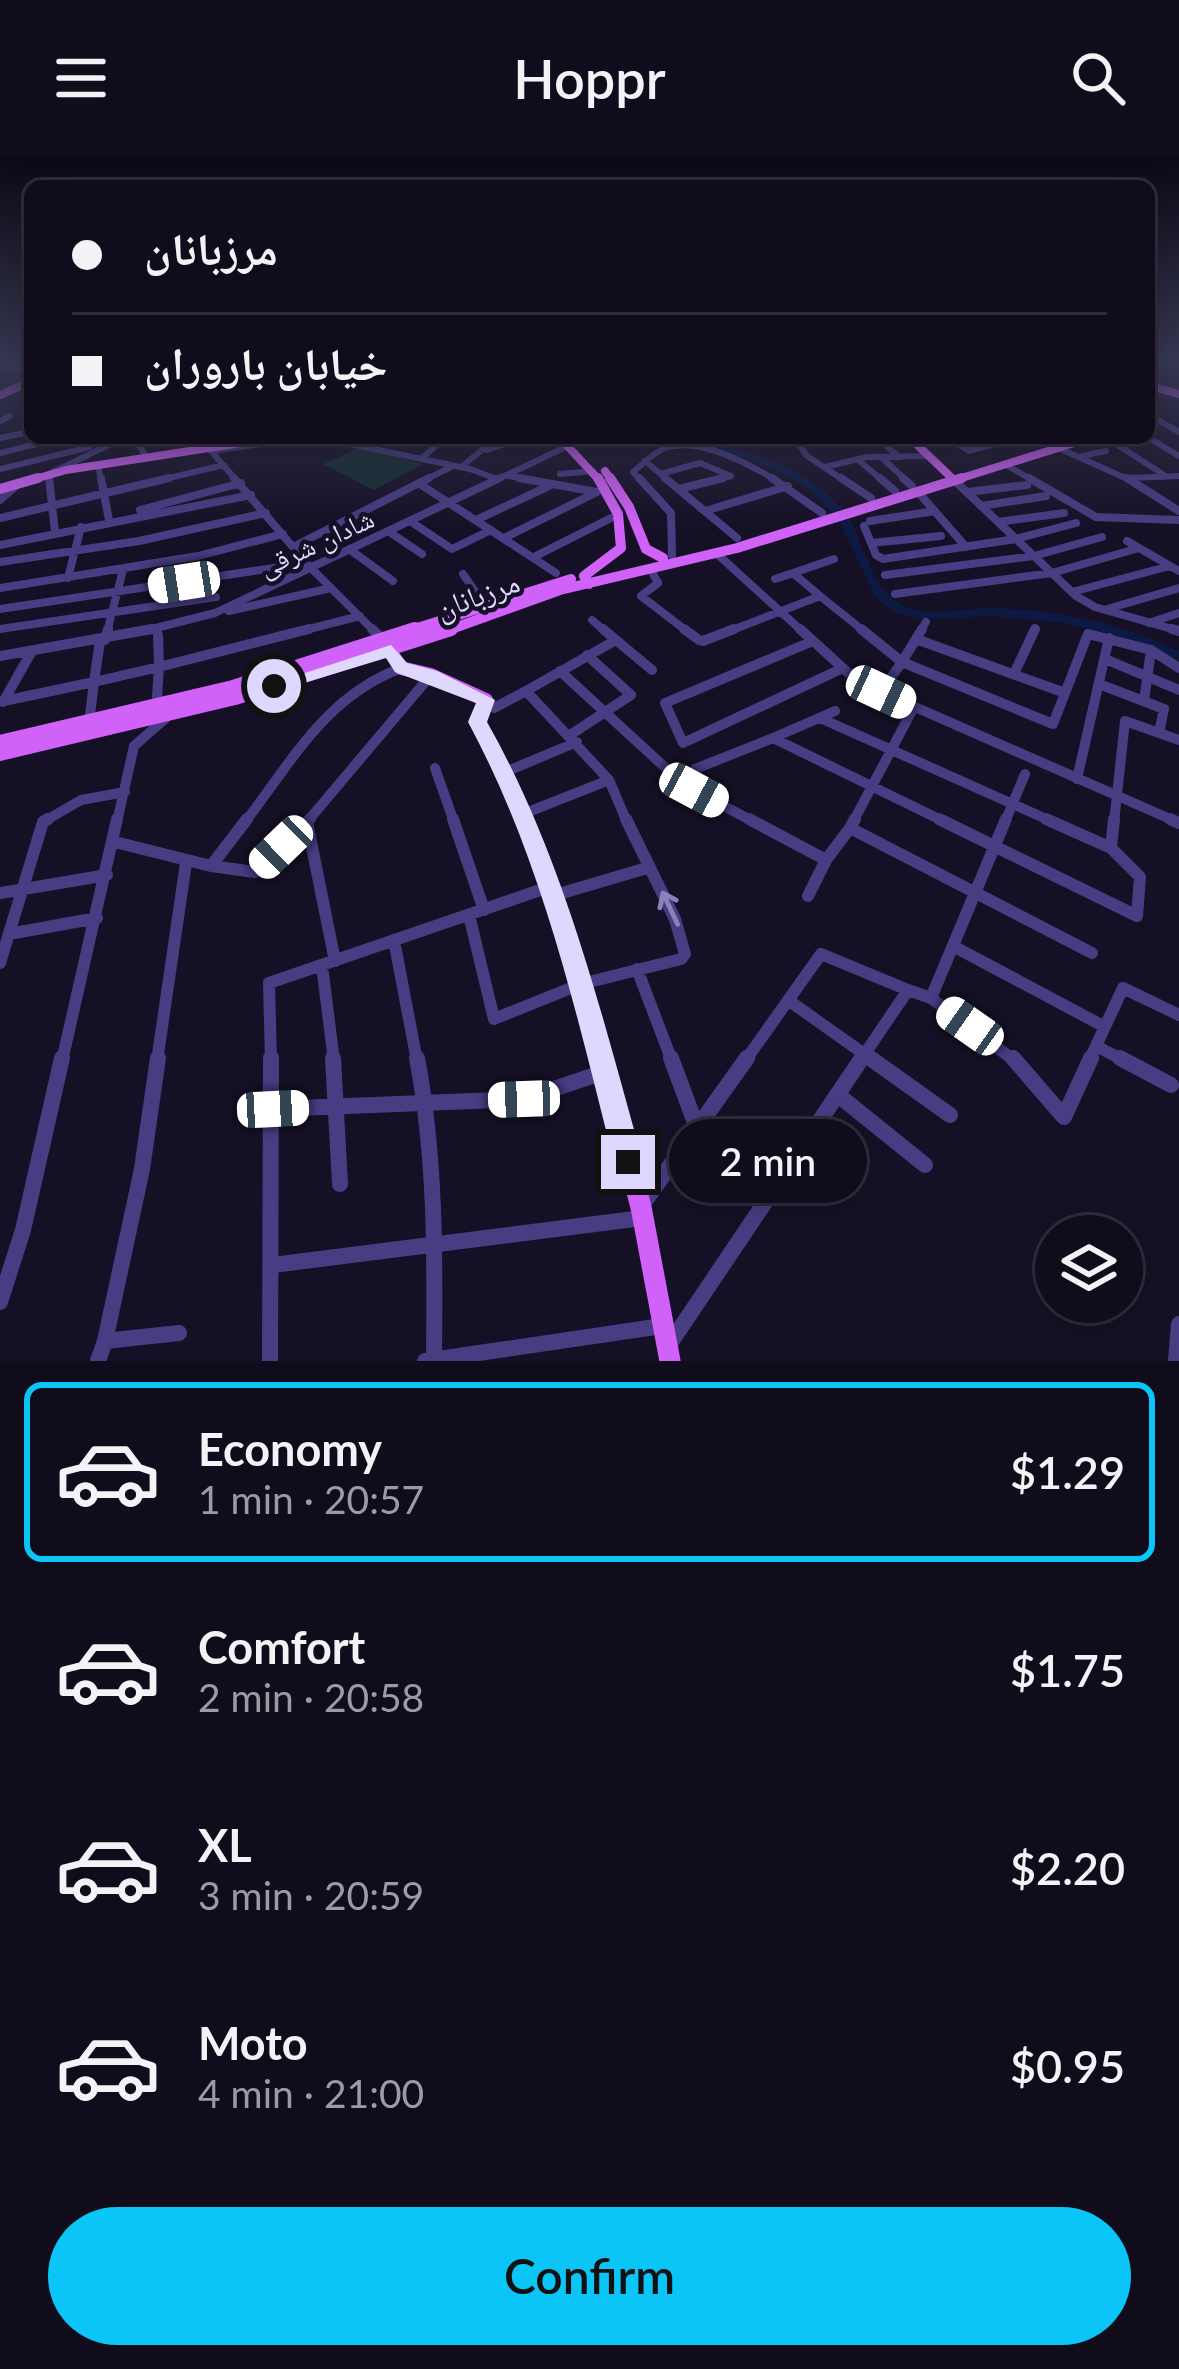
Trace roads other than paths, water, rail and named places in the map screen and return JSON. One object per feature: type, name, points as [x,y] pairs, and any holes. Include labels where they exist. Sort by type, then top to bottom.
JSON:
[{"type":"main road","points":[[0,489],[49,474],[237,444]]},
{"type":"main road","points":[[571,444],[612,496],[622,521],[618,551],[586,580]]},
{"type":"main road","points":[[572,444],[615,482],[646,549]]},
{"type":"main road","points":[[916,444],[952,478]]},
{"type":"main road","points":[[952,478],[1009,466],[1063,444]]},
{"type":"main road","points":[[827,514],[1069,444]]},
{"type":"main road","points":[[851,508],[871,498],[915,489]]},
{"type":"main road","name":"مرزبانان","points":[[0,742],[161,706],[388,646],[486,607],[827,514]]},
{"type":"main road","name":"مرزبانان","points":[[0,754],[172,715],[586,580],[716,554],[827,514]]},
{"type":"main road","points":[[618,551],[634,554],[646,549],[668,556]]},
{"type":"main road","points":[[388,646],[401,668],[431,675],[486,700],[478,722],[523,814],[581,984],[641,1213],[668,1355]]},
{"type":"street","points":[[0,421],[10,416]]},
{"type":"street","points":[[0,453],[37,444]]},
{"type":"street","points":[[84,444],[87,450]]},
{"type":"street","points":[[0,469],[106,444]]},
{"type":"street","points":[[139,444],[160,481]]},
{"type":"street","points":[[200,444],[241,483],[309,566],[388,646]]},
{"type":"street","points":[[206,449],[216,444]]},
{"type":"street","points":[[206,449],[249,444]]},
{"type":"street","points":[[354,444],[501,478],[597,492],[504,538]]},
{"type":"street","points":[[381,449],[389,444]]},
{"type":"street","points":[[421,459],[438,444]]},
{"type":"street","points":[[487,450],[492,444]]},
{"type":"street","points":[[295,546],[505,444]]},
{"type":"street","points":[[525,444],[541,459]]},
{"type":"street","name":"شادان شرقی","points":[[0,656],[102,640],[215,613],[564,444]]},
{"type":"street","points":[[792,444],[871,498]]},
{"type":"street","points":[[861,444],[915,489],[966,547]]},
{"type":"street","points":[[885,444],[899,457]]},
{"type":"street","points":[[959,444],[969,451],[994,444]]},
{"type":"street","points":[[1051,444],[1127,478],[1179,515]]},
{"type":"street","points":[[1116,444],[1164,475]]},
{"type":"street","points":[[668,556],[671,513],[633,472],[670,446],[758,469],[827,514]]},
{"type":"street","points":[[55,532],[49,474],[87,450]]},
{"type":"street","points":[[1079,457],[1106,451]]},
{"type":"street","points":[[660,474],[718,455]]},
{"type":"street","points":[[825,467],[857,459],[928,456]]},
{"type":"street","points":[[857,459],[895,491]]},
{"type":"street","points":[[645,461],[737,538]]},
{"type":"street","points":[[679,489],[730,476],[700,463]]},
{"type":"street","points":[[98,465],[108,519]]},
{"type":"street","points":[[224,465],[1,518],[1,546],[241,483]]},
{"type":"street","points":[[1009,466],[1091,516],[1179,515]]},
{"type":"street","points":[[560,474],[593,471]]},
{"type":"street","points":[[1127,478],[1179,476]]},
{"type":"street","points":[[952,478],[1072,592],[1105,610],[1179,631]]},
{"type":"street","points":[[0,500],[19,484]]},
{"type":"street","points":[[419,484],[556,573]]},
{"type":"street","points":[[476,520],[553,484]]},
{"type":"street","points":[[967,492],[1027,485]]},
{"type":"street","points":[[705,511],[788,487]]},
{"type":"street","points":[[108,519],[251,495]]},
{"type":"street","points":[[981,506],[1046,496]]},
{"type":"street","points":[[1156,496],[1179,496]]},
{"type":"street","points":[[173,510],[175,534]]},
{"type":"street","points":[[935,511],[867,524],[880,558],[1016,539],[1076,523]]},
{"type":"street","points":[[0,562],[175,534],[266,513]]},
{"type":"street","points":[[998,522],[1064,513]]},
{"type":"street","points":[[534,557],[611,518]]},
{"type":"street","points":[[410,520],[452,549],[491,530]]},
{"type":"street","points":[[68,578],[81,527]]},
{"type":"street","points":[[388,531],[422,554]]},
{"type":"street","points":[[0,588],[123,570],[283,534]]},
{"type":"street","points":[[871,543],[941,536]]},
{"type":"street","points":[[885,575],[1034,556],[1102,538]]},
{"type":"street","points":[[1127,541],[1174,568]]},
{"type":"street","points":[[895,594],[1052,573],[1139,548]]},
{"type":"street","points":[[349,549],[393,581]]},
{"type":"street","points":[[952,549],[964,565]]},
{"type":"street","points":[[716,554],[857,681],[1179,823]]},
{"type":"street","points":[[776,579],[834,559]]},
{"type":"street","points":[[216,597],[0,629],[5,609],[309,566]]},
{"type":"street","points":[[1072,592],[1174,568]]},
{"type":"street","points":[[90,715],[102,640],[123,570]]},
{"type":"street","points":[[651,570],[658,583],[641,596],[701,640],[820,596]]},
{"type":"street","points":[[793,573],[902,662],[1053,724],[1088,634],[1150,650],[1179,668]]},
{"type":"street","points":[[463,574],[486,607]]},
{"type":"street","points":[[216,577],[215,613],[331,588]]},
{"type":"street","points":[[1105,610],[1179,588]]},
{"type":"street","points":[[1148,622],[1179,613]]},
{"type":"street","points":[[2,702],[360,616]]},
{"type":"street","points":[[592,620],[652,670]]},
{"type":"street","points":[[881,692],[926,622]]},
{"type":"street","points":[[1015,674],[1035,628]]},
{"type":"street","points":[[157,697],[158,634]]},
{"type":"street","points":[[1077,779],[1109,638]]},
{"type":"street","points":[[916,639],[1065,693]]},
{"type":"street","points":[[486,700],[494,708],[616,640]]},
{"type":"street","points":[[813,641],[665,703],[683,743],[843,668]]},
{"type":"street","points":[[1144,701],[1150,650]]},
{"type":"street","points":[[2,702],[32,651]]},
{"type":"street","points":[[505,772],[573,738],[631,695],[587,656]]},
{"type":"street","points":[[1105,659],[1179,690]]},
{"type":"street","points":[[211,866],[336,704],[350,690],[401,668]]},
{"type":"street","points":[[560,671],[669,771]]},
{"type":"street","points":[[115,842],[186,863],[255,872],[307,822],[431,675]]},
{"type":"street","points":[[1099,684],[1164,709],[1160,728]]},
{"type":"street","points":[[435,768],[476,912],[494,1019],[581,984],[681,959],[685,954],[675,919],[609,780],[526,691]]},
{"type":"street","points":[[808,896],[872,789],[914,706]]},
{"type":"street","points":[[826,860],[694,790],[691,780],[695,769],[835,711]]},
{"type":"street","points":[[0,1302],[23,1230],[134,746],[172,715]]},
{"type":"street","points":[[772,738],[1137,916],[1140,877],[1111,848],[820,718]]},
{"type":"street","points":[[1111,848],[1125,721],[1179,740]]},
{"type":"street","points":[[109,731],[125,735],[134,746]]},
{"type":"street","points":[[931,998],[1025,774]]},
{"type":"street","points":[[523,814],[609,780]]},
{"type":"street","points":[[0,963],[43,822],[81,800],[125,792]]},
{"type":"street","points":[[307,822],[328,963],[340,1184]]},
{"type":"street","points":[[850,828],[1093,953]]},
{"type":"street","points":[[98,1361],[142,1169],[186,863]]},
{"type":"street","points":[[270,1361],[273,1109],[268,983],[476,912],[647,868]]},
{"type":"street","points":[[0,893],[106,875]]},
{"type":"street","points":[[9,934],[97,918]]},
{"type":"street","points":[[394,940],[425,1102],[436,1244],[431,1361],[662,1327]]},
{"type":"street","points":[[953,946],[1105,1027]]},
{"type":"street","points":[[273,1265],[641,1213],[821,954],[931,998],[1009,1054],[1064,1117],[1123,988],[1179,1015]]},
{"type":"street","points":[[637,969],[697,1128]]},
{"type":"street","points":[[668,1355],[908,990]]},
{"type":"street","points":[[788,1000],[950,1115]]},
{"type":"street","points":[[1096,1046],[1172,1085]]},
{"type":"street","points":[[273,1109],[524,1099],[604,1072]]},
{"type":"street","points":[[838,1094],[925,1165]]},
{"type":"street","points":[[1176,1361],[1179,1324]]},
{"type":"street","points":[[105,1341],[179,1333]]},
{"type":"waterway","points":[[696,444],[755,458],[815,489],[843,517],[878,591],[902,610],[924,615],[993,612],[1065,619],[1135,637],[1179,656]]}]
